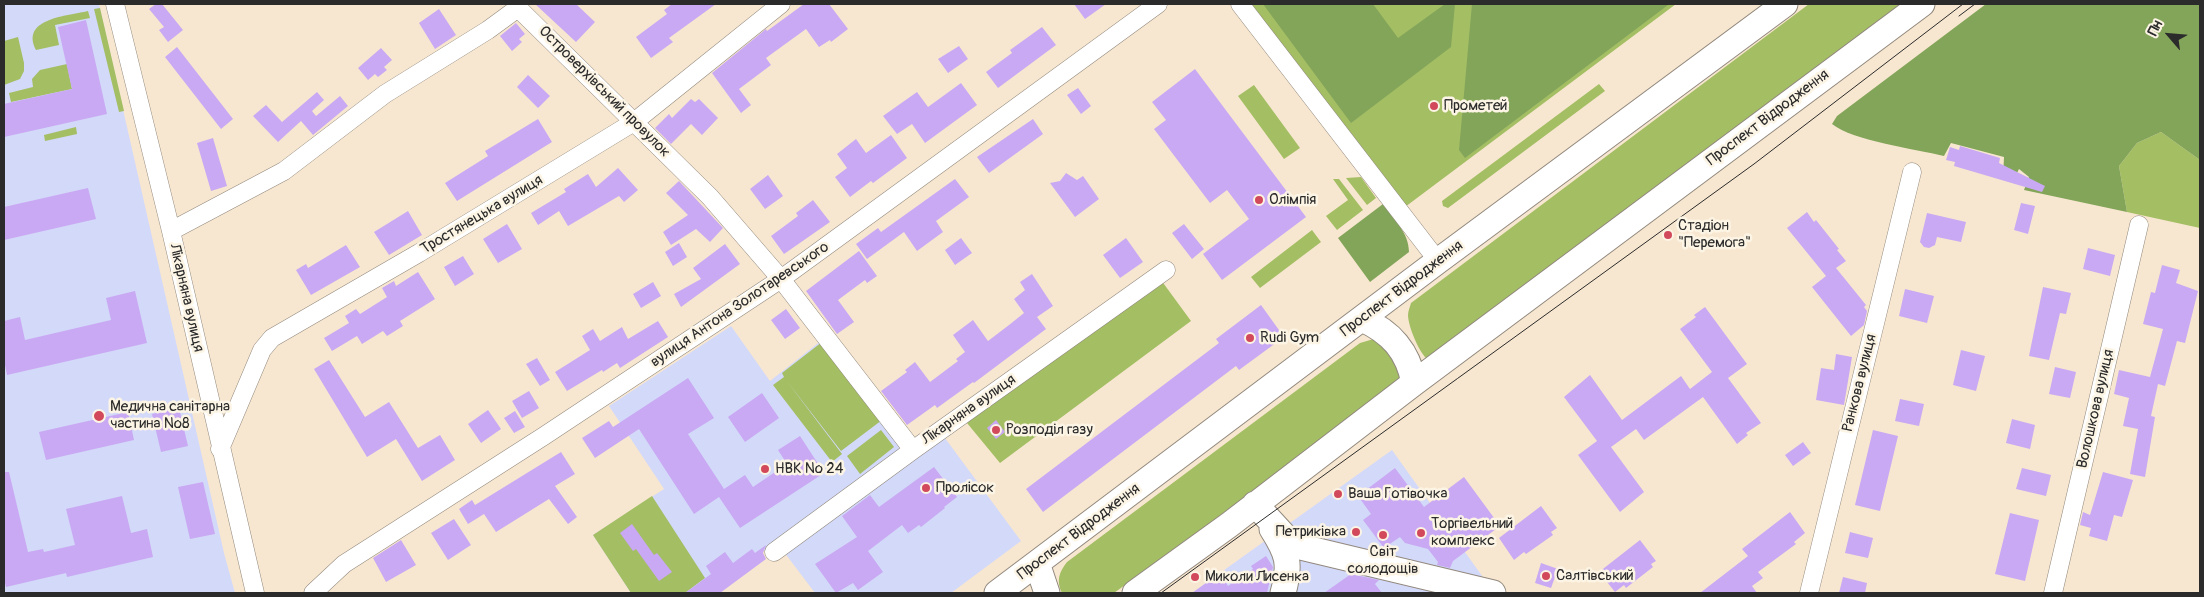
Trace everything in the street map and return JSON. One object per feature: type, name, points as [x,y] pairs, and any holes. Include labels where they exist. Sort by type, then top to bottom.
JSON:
[{"type":"main road","name":"Проспект Відродження","points":[[997,593],[1438,261],[1785,4]]},
{"type":"main road","name":"Проспект Відродження","points":[[1135,593],[1414,382],[1922,4]]},
{"type":"main road","points":[[1362,319],[1387,332],[1396,341],[1405,354],[1414,382]]},
{"type":"main road","points":[[1255,504],[1289,541],[1316,551],[1493,593]]},
{"type":"main road","points":[[1255,504],[1283,546],[1287,557],[1286,583]]},
{"type":"main road","points":[[1037,563],[1047,593]]},
{"type":"street","name":"Лікарняна вулиця","points":[[115,4],[171,231],[220,449],[255,593]]},
{"type":"street","name":"Тростянецька вулиця","points":[[220,449],[262,350],[272,338],[419,253],[634,122],[781,4]]},
{"type":"street","name":"вулиця Антона Золотаревського","points":[[313,593],[344,564],[536,442],[781,280],[1158,4]]},
{"type":"street","points":[[1240,4],[1438,261]]},
{"type":"street","name":"Островерхівський провулок","points":[[171,231],[284,171],[385,94],[488,30],[517,6],[710,197],[781,280],[914,450]]},
{"type":"street","name":"Ранкова вулиця","points":[[1809,593],[1912,172]]},
{"type":"street","name":"Волошкова вулиця","points":[[2054,593],[2139,225]]},
{"type":"street","name":"Лікарняна вулиця","points":[[774,552],[1166,270]]},
{"type":"street","points":[[1286,583],[1316,551]]},
{"type":"shaded area","name":"Медична санітарна частина №8","points":[[4,4],[99,4],[224,553],[235,593],[4,593]]},
{"type":"shaded area","name":"НВК № 24","points":[[731,326],[770,381],[822,340],[905,449],[852,489],[702,593],[631,593],[593,535],[664,489],[609,406]]},
{"type":"shaded area","name":"Пролісок","points":[[942,434],[1021,541],[951,593],[815,593],[784,552]]},
{"type":"shaded area","points":[[1392,450],[1490,587],[1479,593],[1192,593]]},
{"type":"green space","name":"Прометей","points":[[1251,4],[1676,4],[1405,207]]},
{"type":"green space","points":[[1263,4],[1373,4],[1398,38],[1445,4],[1455,4],[1451,47],[1351,123]]},
{"type":"green space","points":[[1472,4],[1668,5],[1465,158],[1459,150]]},
{"type":"green space","points":[[1809,4],[1903,4],[1427,359],[1424,356],[1417,345],[1410,326],[1408,315],[1411,303]]},
{"type":"green space","points":[[1986,4],[2200,4],[2200,160],[2161,132],[2137,143],[2119,166],[2127,212],[2024,190],[2029,177],[2019,169],[2013,181],[2003,178],[2004,157],[1951,143],[1944,156],[1869,140],[1842,130],[1832,124],[1837,116]]},
{"type":"green space","points":[[100,8],[124,111],[119,112],[94,9]]},
{"type":"green space","points":[[88,11],[90,18],[55,25],[59,45],[36,50],[33,39],[35,31],[40,25],[48,20]]},
{"type":"green space","points":[[18,37],[24,71],[20,79],[4,85],[4,41]]},
{"type":"green space","points":[[67,64],[72,89],[11,102],[9,93],[33,87],[32,79],[40,70]]},
{"type":"green space","points":[[1599,84],[1605,91],[1448,208],[1443,206],[1442,201]]},
{"type":"green space","points":[[1254,85],[1300,148],[1284,159],[1238,96]]},
{"type":"green space","points":[[76,127],[77,134],[45,141],[44,135]]},
{"type":"green space","points":[[2161,132],[2200,160],[2200,228],[2127,212],[2119,166],[2137,143]]},
{"type":"green space","points":[[1361,177],[1376,198],[1367,205],[1346,178]]},
{"type":"green space","points":[[1333,179],[1339,179],[1363,210],[1337,230],[1326,216],[1348,200]]},
{"type":"green space","points":[[1383,204],[1404,232],[1409,252],[1370,282],[1338,238]]},
{"type":"green space","points":[[1312,230],[1321,242],[1260,288],[1251,277]]},
{"type":"green space","points":[[1161,280],[1191,321],[1000,463],[967,423],[974,413]]},
{"type":"green space","points":[[1377,338],[1401,364],[1401,383],[1114,593],[1062,593],[1059,577],[1067,562],[1360,343]]},
{"type":"green space","points":[[822,342],[882,420],[841,451],[786,380],[842,454],[832,462],[773,385],[784,377],[782,373]]},
{"type":"green space","points":[[881,430],[894,447],[860,474],[847,456]]},
{"type":"green space","points":[[652,496],[705,578],[685,593],[631,593],[593,535]]},
{"type":"building","points":[[156,4],[162,4],[183,30],[168,42],[159,30],[164,27],[149,9]]},
{"type":"building","points":[[535,4],[576,4],[595,22],[576,42]]},
{"type":"building","points":[[672,4],[716,4],[669,38],[673,42],[651,58],[636,37],[667,14],[664,10]]},
{"type":"building","points":[[804,4],[829,4],[848,29],[831,42],[830,40],[819,47],[806,29],[766,58],[771,65],[739,89],[751,105],[741,113],[712,73],[766,29],[767,31]]},
{"type":"building","points":[[1074,4],[1106,4],[1085,19]]},
{"type":"building","points":[[439,9],[456,35],[435,49],[419,23]]},
{"type":"building","points":[[86,20],[107,114],[4,137],[4,104],[72,89],[58,27]]},
{"type":"building","points":[[516,23],[525,34],[519,39],[522,42],[512,51],[500,36]]},
{"type":"building","points":[[1042,27],[1056,45],[998,88],[986,72],[1012,53],[1010,50]]},
{"type":"building","points":[[959,46],[968,59],[948,73],[938,59]]},
{"type":"building","points":[[177,47],[233,119],[221,129],[165,57]]},
{"type":"building","points":[[381,48],[392,60],[384,67],[387,70],[378,77],[375,74],[368,80],[358,68]]},
{"type":"building","points":[[1195,69],[1306,217],[1222,280],[1203,254],[1249,219],[1227,190],[1210,203],[1154,129],[1166,120],[1152,102]]},
{"type":"building","points":[[528,75],[550,96],[538,108],[517,87]]},
{"type":"building","points":[[961,83],[977,105],[925,143],[912,124],[897,134],[883,116],[917,92],[928,107]]},
{"type":"building","points":[[1078,88],[1091,106],[1081,114],[1067,95]]},
{"type":"building","points":[[317,92],[324,100],[312,111],[316,116],[340,96],[348,106],[313,135],[301,121],[278,142],[253,116],[266,105],[282,122]]},
{"type":"building","points":[[691,99],[695,102],[699,99],[718,118],[702,135],[691,124],[671,144],[655,128],[669,114],[672,118]]},
{"type":"building","points":[[538,119],[552,142],[457,201],[445,183],[488,156],[485,151]]},
{"type":"building","points":[[1033,119],[1043,134],[989,173],[977,157]]},
{"type":"building","points":[[891,135],[907,158],[850,197],[835,177],[847,168],[837,154],[856,139],[866,153]]},
{"type":"building","points":[[213,138],[227,186],[211,191],[197,143]]},
{"type":"building","points":[[1960,146],[2000,158],[1999,163],[2045,186],[2042,192],[1954,166],[1955,162],[1946,160],[1950,147],[1959,150]]},
{"type":"building","points":[[618,168],[638,190],[624,202],[619,196],[568,226],[559,211],[538,225],[531,213],[566,192],[564,189],[588,174],[596,187]]},
{"type":"building","points":[[1066,173],[1077,180],[1083,176],[1099,199],[1075,217],[1050,183],[1060,181]]},
{"type":"building","points":[[768,175],[783,196],[765,209],[750,189]]},
{"type":"building","points":[[955,179],[969,197],[936,221],[943,232],[917,251],[904,232],[867,259],[856,244],[878,228],[881,232]]},
{"type":"building","points":[[679,181],[723,228],[710,242],[696,229],[671,245],[663,232],[688,215],[666,193]]},
{"type":"building","points":[[88,188],[96,219],[4,240],[4,207]]},
{"type":"building","points":[[813,200],[830,222],[784,254],[771,236],[798,216],[796,213]]},
{"type":"building","points":[[2021,203],[2035,206],[2028,234],[2014,230]]},
{"type":"building","points":[[408,211],[422,235],[389,255],[374,232]]},
{"type":"building","points":[[1807,212],[1814,222],[1816,220],[1839,249],[1837,250],[1846,261],[1836,268],[1866,305],[1864,307],[1867,311],[1864,325],[1851,336],[1812,287],[1826,276],[1787,228]]},
{"type":"building","points":[[1927,213],[1966,222],[1961,242],[1937,237],[1935,245],[1929,248],[1924,247],[1920,242]]},
{"type":"building","points":[[507,224],[522,249],[498,263],[483,239]]},
{"type":"building","points":[[1184,224],[1204,249],[1192,259],[1172,233]]},
{"type":"building","points":[[961,238],[972,253],[955,265],[945,250]]},
{"type":"building","points":[[1126,238],[1143,262],[1120,278],[1103,255]]},
{"type":"building","points":[[679,243],[687,257],[673,266],[665,252]]},
{"type":"building","points":[[725,244],[740,264],[681,307],[674,294],[701,279],[693,268]]},
{"type":"building","points":[[346,245],[360,267],[311,295],[296,270],[306,264],[308,268]]},
{"type":"building","points":[[2088,248],[2115,255],[2110,276],[2083,269]]},
{"type":"building","points":[[859,251],[877,276],[867,283],[865,280],[838,300],[854,322],[837,334],[806,291]]},
{"type":"building","points":[[463,256],[474,274],[455,286],[444,267]]},
{"type":"building","points":[[2162,265],[2180,270],[2176,283],[2198,291],[2185,343],[2177,341],[2165,386],[2158,384],[2151,416],[2155,417],[2145,477],[2130,474],[2138,429],[2123,426],[2129,398],[2114,394],[2119,370],[2150,377],[2163,329],[2143,324],[2151,292],[2155,293]]},
{"type":"building","points":[[418,272],[435,299],[400,321],[403,326],[387,336],[383,331],[362,344],[357,336],[332,351],[324,338],[349,323],[345,316],[356,309],[360,314],[387,297],[382,288],[394,281],[396,286]]},
{"type":"building","points":[[1032,274],[1053,306],[1037,317],[1046,329],[974,383],[937,408],[935,405],[907,425],[881,391],[907,372],[905,370],[915,362],[930,382],[958,361],[956,359],[965,352],[953,335],[973,320],[988,341],[1009,325],[1024,313],[1014,299],[1025,290],[1020,282]]},
{"type":"building","points":[[653,282],[661,296],[641,308],[633,294]]},
{"type":"building","points":[[2043,287],[2071,293],[2066,314],[2060,313],[2049,360],[2029,356]]},
{"type":"building","points":[[1905,289],[1934,296],[1927,323],[1899,316]]},
{"type":"building","points":[[135,291],[147,343],[7,375],[4,360],[4,321],[20,317],[25,340],[111,320],[106,298]]},
{"type":"building","points":[[1261,305],[1284,337],[1239,370],[1236,366],[1043,512],[1026,489],[1219,343],[1216,339]]},
{"type":"building","points":[[1705,307],[1747,364],[1728,378],[1761,423],[1746,433],[1748,435],[1737,444],[1703,397],[1644,440],[1636,429],[1611,447],[1644,492],[1620,512],[1578,455],[1597,441],[1564,397],[1590,375],[1622,420],[1681,376],[1690,389],[1712,372],[1680,329],[1696,317],[1694,315]]},
{"type":"building","points":[[786,309],[800,328],[785,339],[771,320]]},
{"type":"building","points":[[658,321],[668,337],[620,368],[617,363],[567,391],[555,372],[590,350],[582,336],[593,329],[600,341],[622,327],[628,339]]},
{"type":"building","points":[[1961,350],[1985,356],[1976,391],[1953,385]]},
{"type":"building","points":[[1836,354],[1852,357],[1844,405],[1816,400],[1821,368],[1834,370]]},
{"type":"building","points":[[537,358],[550,380],[540,386],[526,364]]},
{"type":"building","points":[[329,360],[365,417],[389,402],[418,448],[440,435],[455,460],[422,481],[396,439],[367,457],[314,369]]},
{"type":"building","points":[[2055,367],[2076,372],[2070,398],[2049,394]]},
{"type":"building","points":[[688,378],[714,418],[688,434],[724,489],[745,475],[753,487],[787,464],[778,450],[800,436],[824,473],[740,528],[719,497],[694,514],[639,429],[595,458],[582,438],[609,421],[613,427]]},
{"type":"building","points":[[529,391],[539,408],[522,418],[512,401]]},
{"type":"building","points":[[762,393],[779,418],[745,442],[728,417]]},
{"type":"building","points":[[1900,399],[1924,404],[1919,426],[1895,421]]},
{"type":"building","points":[[179,408],[188,446],[161,452],[152,414]]},
{"type":"building","points":[[488,410],[501,429],[481,443],[468,424]]},
{"type":"building","points":[[515,411],[525,427],[514,433],[504,418]]},
{"type":"building","points":[[128,412],[134,440],[46,460],[39,432]]},
{"type":"building","points":[[2012,419],[2035,425],[2030,449],[2006,443]]},
{"type":"building","name":"Розподіл газу","points":[[996,420],[1005,432],[996,439],[987,428]]},
{"type":"building","points":[[1873,430],[1898,436],[1880,511],[1855,505]]},
{"type":"building","points":[[1803,442],[1811,453],[1793,466],[1785,455]]},
{"type":"building","points":[[561,452],[575,474],[555,486],[577,517],[568,524],[549,499],[496,532],[484,514],[468,524],[459,509],[472,500],[475,505]]},
{"type":"building","points":[[934,467],[957,497],[921,527],[919,525],[908,533],[902,525],[868,551],[883,572],[858,590],[853,583],[836,593],[815,564],[857,537],[842,516],[870,495],[879,507]]},
{"type":"building","points":[[1395,468],[1424,507],[1464,477],[1500,526],[1453,561],[1450,568],[1437,565],[1438,562],[1428,549],[1405,543],[1400,537],[1384,548],[1363,520],[1371,514],[1358,496]]},
{"type":"building","points":[[2022,468],[2051,475],[2046,496],[2016,489]]},
{"type":"building","points":[[4,472],[9,472],[28,552],[43,549],[44,552],[75,545],[66,509],[122,496],[131,533],[147,529],[153,557],[67,577],[66,573],[6,587],[4,579]]},
{"type":"building","points":[[2103,472],[2133,480],[2122,517],[2114,515],[2107,541],[2089,536],[2091,528],[2080,525],[2083,512],[2090,515]]},
{"type":"building","points":[[203,482],[215,534],[190,539],[178,487]]},
{"type":"building","points":[[1541,506],[1557,528],[1551,532],[1553,535],[1514,560],[1499,538]]},
{"type":"building","points":[[1790,512],[1805,533],[1794,542],[1796,544],[1758,572],[1763,578],[1752,586],[1757,593],[1700,593],[1748,556],[1742,549]]},
{"type":"building","points":[[2010,513],[2039,520],[2025,581],[1995,574]]},
{"type":"building","points":[[454,519],[471,545],[448,560],[431,533]]},
{"type":"building","points":[[632,524],[654,555],[657,553],[672,572],[659,581],[636,549],[633,551],[620,533]]},
{"type":"building","points":[[1850,532],[1873,538],[1868,558],[1845,553]]},
{"type":"building","points":[[401,540],[416,565],[386,582],[373,558]]},
{"type":"building","points":[[1640,540],[1656,561],[1651,564],[1653,567],[1626,588],[1624,585],[1615,592],[1599,572]]},
{"type":"building","points":[[766,545],[763,553],[766,559],[720,593],[685,593],[711,574],[706,566],[725,552],[733,563],[752,549],[755,553]]},
{"type":"building","points":[[1266,556],[1273,567],[1267,593],[1192,593],[1213,578],[1221,575],[1228,586],[1253,569],[1251,566]]},
{"type":"building","name":"Салтівський","points":[[1541,563],[1558,569],[1551,588],[1535,583]]},
{"type":"building","points":[[1351,574],[1379,580],[1375,584],[1382,593],[1324,593]]},
{"type":"building","points":[[1843,577],[1867,583],[1865,593],[1839,593]]},
{"type":"tram line","points":[[1161,593],[1754,164],[1963,4]]},
{"type":"tram line","points":[[1959,16],[1975,4]]},
{"type":"place","name":"Прометей","points":[[1434,106]]},
{"type":"place","name":"Олімпія","points":[[1259,200]]},
{"type":"place","name":"Стадіон \"Перемога\"","points":[[1668,235]]},
{"type":"place","name":"Rudi Gym","points":[[1250,338]]},
{"type":"place","name":"Медична санітарна частина №8","points":[[99,416]]},
{"type":"place","name":"Розподіл газу","points":[[996,430]]},
{"type":"place","name":"НВК № 24","points":[[765,469]]},
{"type":"place","name":"Пролісок","points":[[926,488]]},
{"type":"place","name":"Ваша Готівочка","points":[[1338,494]]},
{"type":"place","name":"Петриківка","points":[[1356,532]]},
{"type":"place","name":"Торгівельний комплекс","points":[[1421,533]]},
{"type":"place","name":"Світ солодощів","points":[[1383,535]]},
{"type":"place","name":"Салтівський","points":[[1546,576]]},
{"type":"place","name":"Миколи Лисенка","points":[[1195,577]]}]
